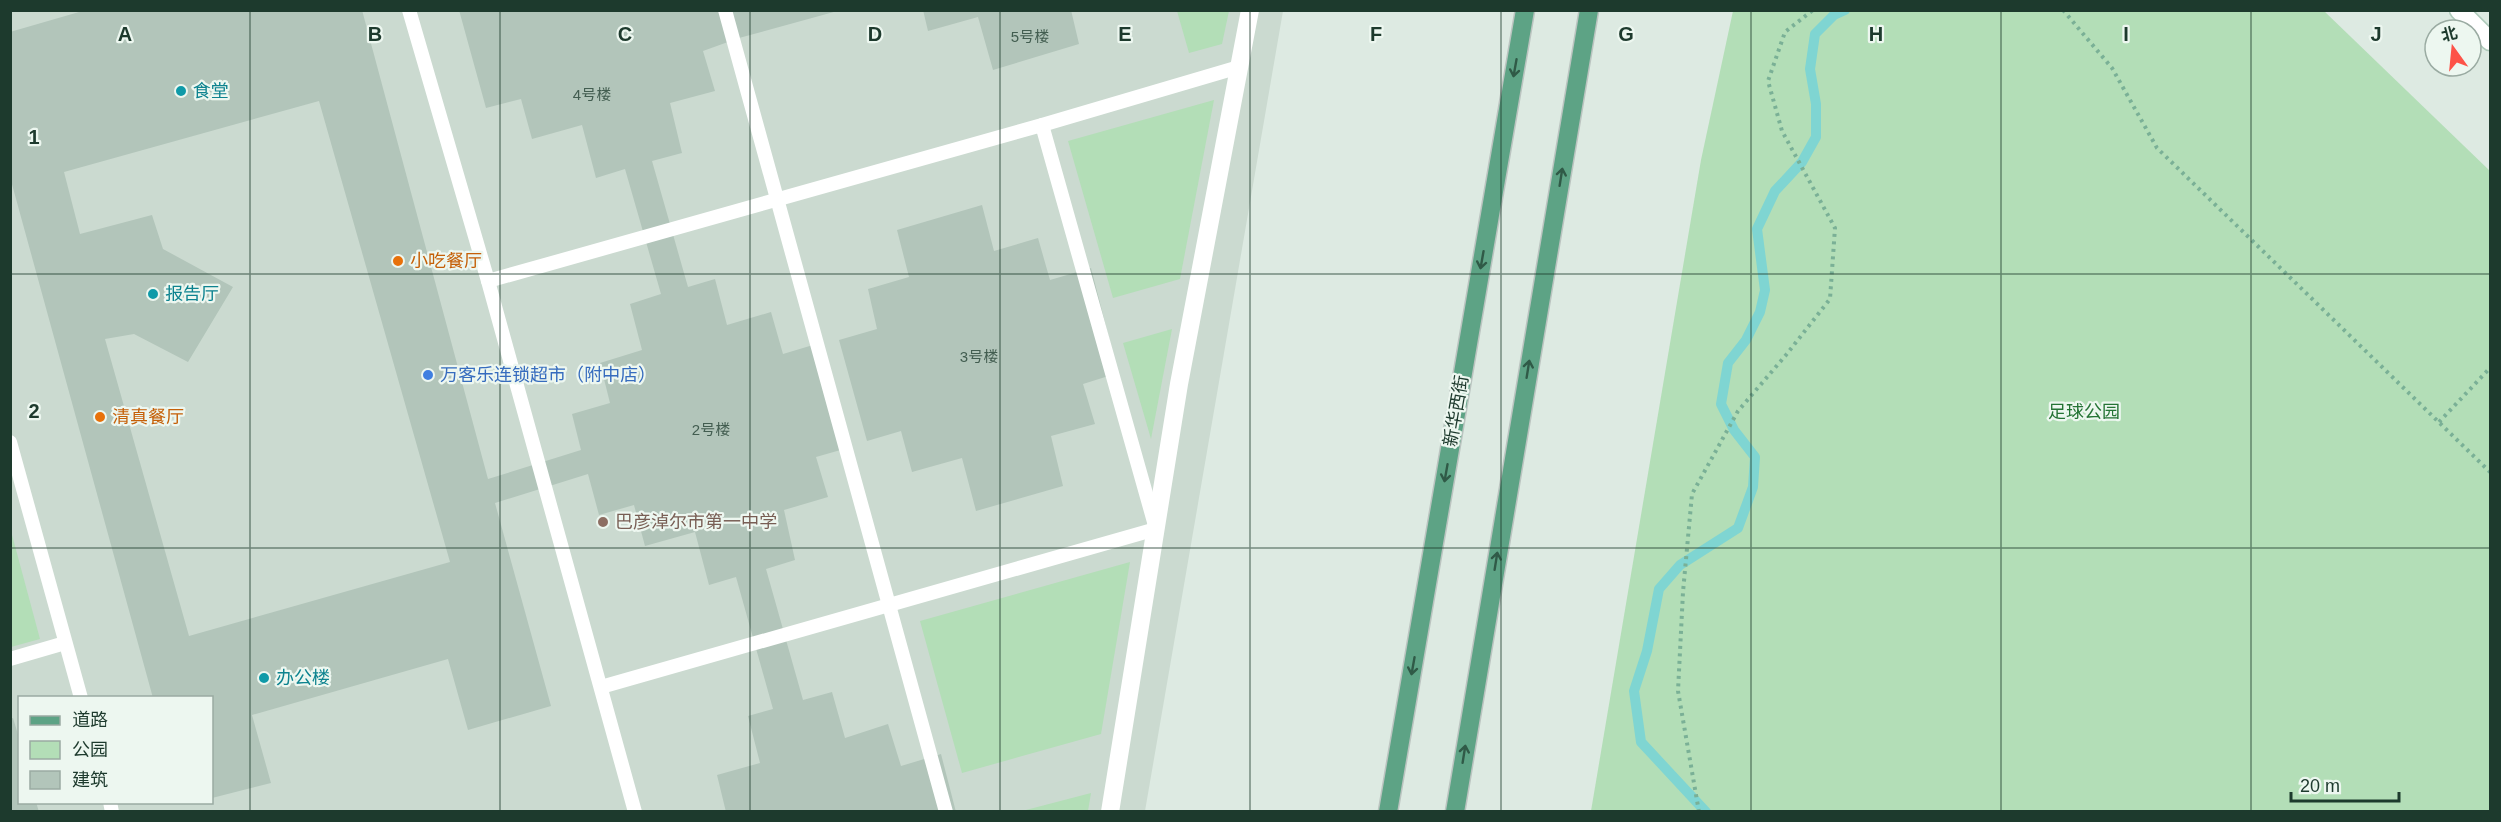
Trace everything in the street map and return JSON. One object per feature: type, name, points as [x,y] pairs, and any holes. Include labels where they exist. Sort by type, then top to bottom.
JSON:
[{"type":"main road","name":"新华西街","points":[[1388,812],[1524,10]]},
{"type":"main road","points":[[1455,812],[1588,10]]},
{"type":"street","points":[[1110,812],[1179,384],[1250,10]]},
{"type":"street","points":[[2459,10],[2490,41]]},
{"type":"lane","points":[[409,10],[488,281],[635,812]]},
{"type":"lane","points":[[725,10],[946,812]]},
{"type":"lane","points":[[488,281],[1239,67]]},
{"type":"lane","points":[[601,687],[1156,529],[1042,125]]},
{"type":"lane","points":[[10,442],[80,696]]},
{"type":"lane","points":[[10,658],[65,643]]},
{"type":"path","points":[[1698,812],[1678,691],[1683,592],[1692,494],[1738,411],[1786,356],[1830,299],[1835,228],[1782,131],[1768,81],[1785,32],[1813,10]]},
{"type":"path","points":[[2063,10],[2112,68],[2157,148],[2490,472]]},
{"type":"path","points":[[2439,422],[2490,368]]},
{"type":"shaded area","name":"巴彦淖尔市第一中学","points":[[10,11],[1283,11],[1145,811],[11,811]]},
{"type":"green space","points":[[1177,11],[1229,11],[1222,44],[1189,53]]},
{"type":"green space","name":"足球公园","points":[[1733,11],[2324,11],[2490,171],[2490,811],[1591,811],[1701,160]]},
{"type":"green space","points":[[1214,100],[1180,279],[1113,298],[1068,141]]},
{"type":"green space","points":[[1172,329],[1151,439],[1123,343]]},
{"type":"green space","points":[[11,531],[40,639],[10,647]]},
{"type":"green space","points":[[1130,562],[1101,734],[962,773],[920,621]]},
{"type":"green space","points":[[1091,793],[1088,811],[1022,811]]},
{"type":"building","points":[[86,10],[362,10],[488,479],[581,450],[572,414],[610,403],[600,363],[642,350],[630,304],[661,294],[625,169],[596,178],[582,125],[532,139],[521,99],[486,108],[459,10],[841,10],[739,38],[703,51],[715,91],[670,103],[682,153],[652,161],[688,287],[715,279],[727,325],[771,312],[783,354],[823,342],[851,447],[816,457],[828,497],[784,510],[795,560],[766,569],[803,700],[832,692],[845,738],[888,724],[901,766],[941,754],[956,812],[726,812],[717,775],[760,763],[748,716],[773,709],[736,577],[709,585],[695,532],[645,546],[634,505],[599,515],[588,474],[495,503],[551,706],[468,730],[448,659],[252,715],[271,783],[213,798],[213,696],[152,696],[10,177],[10,32]],"holes":[[[319,101],[450,562],[189,636],[105,339],[134,334],[188,362],[233,287],[163,249],[152,215],[80,234],[64,172]]]},
{"type":"building","points":[[923,10],[1071,10],[1079,44],[993,70],[978,17],[928,31]]},
{"type":"building","points":[[982,205],[994,251],[1038,238],[1050,280],[1091,268],[1118,373],[1083,384],[1095,424],[1051,436],[1063,486],[976,511],[962,458],[912,472],[901,431],[867,441],[839,340],[877,329],[868,289],[909,277],[897,230]]},
{"type":"building","points":[[13,718],[18,734],[18,804],[37,804],[39,812],[10,812],[10,719]]},
{"type":"waterway","points":[[1706,812],[1641,742],[1634,691],[1647,651],[1659,589],[1680,565],[1738,528],[1753,487],[1755,457],[1734,430],[1721,404],[1728,363],[1746,340],[1760,312],[1765,290],[1757,229],[1775,191],[1802,162],[1816,137],[1816,104],[1810,69],[1815,34],[1834,15],[1845,10]]},
{"type":"place","name":"食堂","points":[[181,91]]},
{"type":"place","name":"小吃餐厅","points":[[398,261]]},
{"type":"place","name":"报告厅","points":[[153,294]]},
{"type":"place","name":"万客乐连锁超市（附中店）","points":[[428,375]]},
{"type":"place","name":"清真餐厅","points":[[100,417]]},
{"type":"place","name":"巴彦淖尔市第一中学","points":[[603,522]]},
{"type":"place","name":"办公楼","points":[[264,678]]}]
